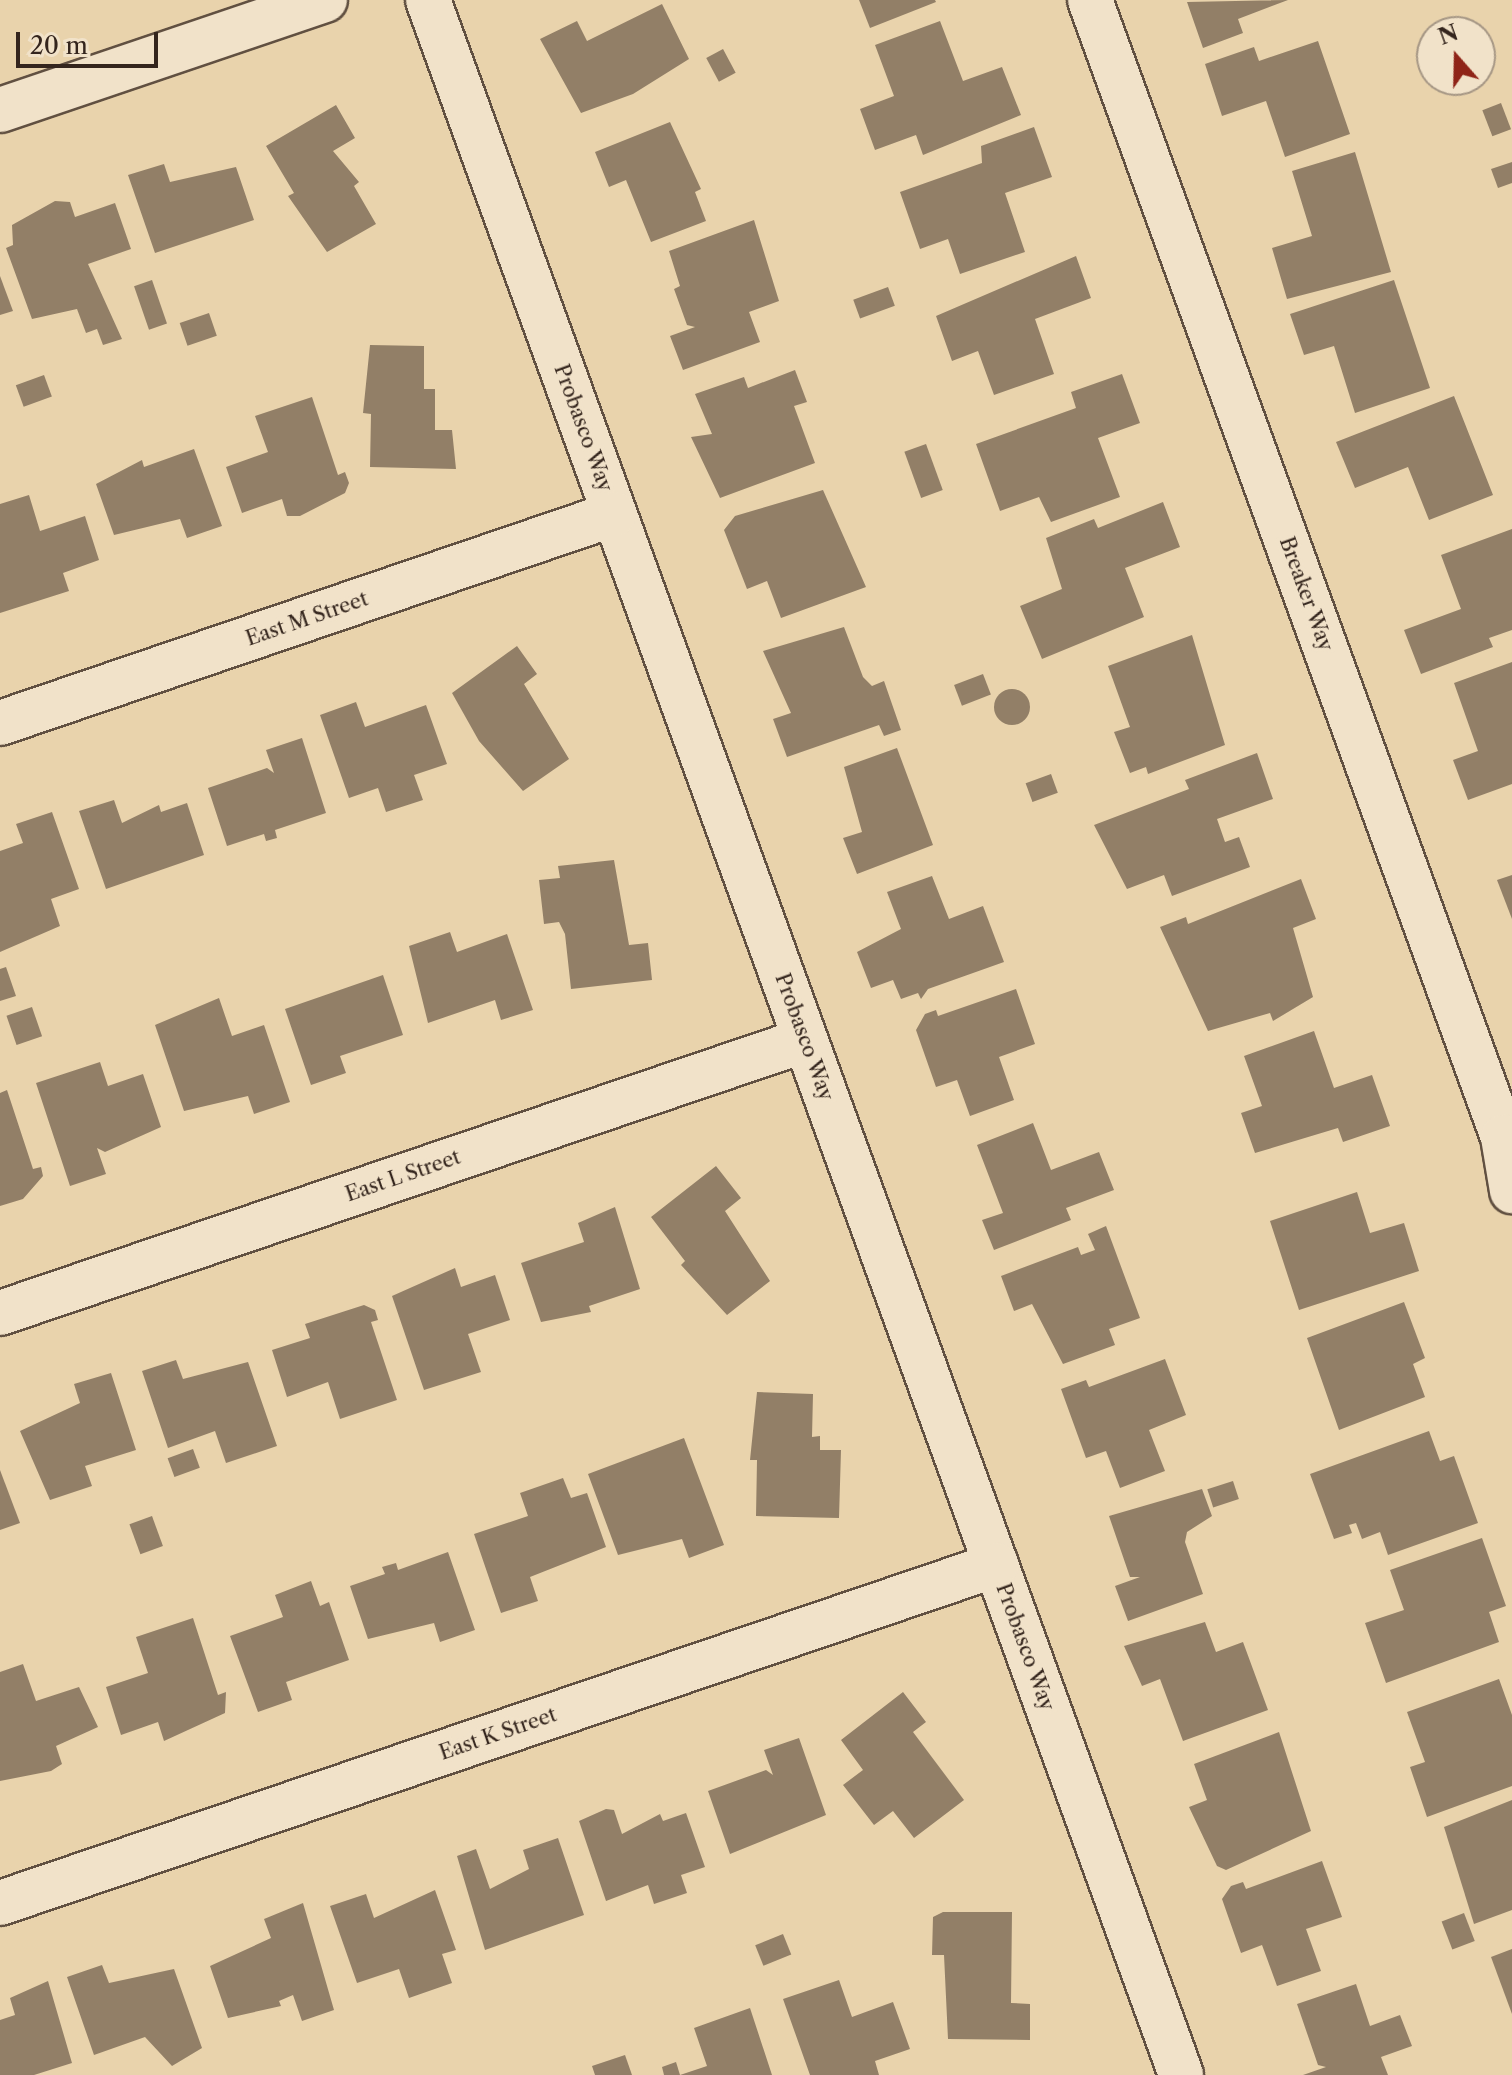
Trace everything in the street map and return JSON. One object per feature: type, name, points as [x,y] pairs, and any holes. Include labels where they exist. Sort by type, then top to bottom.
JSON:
[{"type":"street","points":[[0,110],[325,0]]},
{"type":"street","name":"Probasco Way","points":[[428,0],[1181,2075]]},
{"type":"street","name":"Breaker Way","points":[[1090,0],[1503,1137],[1512,1191]]},
{"type":"street","name":"East M Street","points":[[0,723],[614,514]]},
{"type":"street","name":"East L Street","points":[[0,1313],[805,1040]]},
{"type":"street","name":"East K Street","points":[[0,1903],[996,1565]]},
{"type":"building","points":[[859,0],[935,0],[936,2],[870,28]]},
{"type":"building","points":[[1288,0],[1238,19],[1243,33],[1203,48],[1187,2]]},
{"type":"building","points":[[662,4],[689,59],[633,94],[581,113],[540,39],[577,21],[587,41]]},
{"type":"building","points":[[940,21],[963,81],[1002,67],[1021,115],[923,155],[916,135],[875,150],[860,109],[894,96],[875,45]]},
{"type":"building","points":[[1318,41],[1350,134],[1285,157],[1266,101],[1222,116],[1205,64],[1254,47],[1259,61]]},
{"type":"building","points":[[723,49],[736,73],[719,82],[706,58]]},
{"type":"building","points":[[1501,103],[1511,129],[1492,136],[1482,110]]},
{"type":"building","points":[[336,105],[355,138],[333,151],[359,182],[354,186],[376,224],[327,252],[288,196],[294,193],[266,146]]},
{"type":"building","points":[[670,122],[701,189],[695,192],[706,221],[651,242],[626,180],[609,187],[595,152]]},
{"type":"building","points":[[1034,127],[1052,177],[1005,193],[1025,252],[960,274],[948,239],[920,249],[900,192],[982,163],[981,146]]},
{"type":"building","points":[[1355,152],[1391,272],[1287,299],[1272,248],[1312,236],[1292,171]]},
{"type":"building","points":[[1512,162],[1512,183],[1498,188],[1491,169]]},
{"type":"building","points":[[164,164],[170,182],[236,167],[254,220],[155,253],[128,175]]},
{"type":"building","points":[[55,201],[70,202],[75,217],[115,203],[131,249],[88,264],[122,339],[103,345],[97,329],[86,333],[77,309],[32,319],[6,248],[13,245],[12,225]]},
{"type":"building","points":[[754,220],[779,301],[749,312],[760,342],[683,370],[670,336],[695,327],[687,325],[674,289],[680,286],[669,251]]},
{"type":"building","points":[[1076,256],[1091,298],[1035,319],[1054,374],[994,395],[978,351],[952,361],[936,316]]},
{"type":"building","points":[[0,276],[13,311],[0,315]]},
{"type":"building","points":[[152,280],[167,323],[149,330],[134,286]]},
{"type":"building","points":[[1394,280],[1430,388],[1355,413],[1334,346],[1304,355],[1290,314]]},
{"type":"building","points":[[888,287],[895,306],[860,318],[853,300]]},
{"type":"building","points":[[209,313],[217,336],[188,346],[180,323]]},
{"type":"building","points":[[370,345],[424,346],[424,389],[435,389],[435,430],[452,430],[456,469],[370,467],[371,414],[363,413]]},
{"type":"building","points":[[795,370],[807,402],[794,406],[815,463],[720,498],[691,437],[712,434],[695,394],[744,377],[748,388]]},
{"type":"building","points":[[1122,374],[1140,423],[1098,438],[1120,497],[1051,522],[1039,497],[1000,511],[976,444],[1076,408],[1071,392]]},
{"type":"building","points":[[44,375],[52,397],[24,407],[16,385]]},
{"type":"building","points":[[1454,396],[1493,495],[1429,520],[1408,467],[1355,488],[1336,442]]},
{"type":"building","points":[[312,397],[338,475],[345,472],[349,483],[345,493],[300,516],[287,516],[282,499],[242,513],[226,467],[268,452],[255,416]]},
{"type":"building","points":[[926,444],[943,490],[921,498],[904,452]]},
{"type":"building","points":[[194,449],[222,526],[187,538],[180,519],[114,535],[96,484],[142,460],[144,467]]},
{"type":"building","points":[[823,490],[866,587],[781,618],[767,581],[747,589],[724,530],[735,516]]},
{"type":"building","points":[[29,495],[40,531],[85,516],[99,560],[63,573],[69,591],[0,613],[0,504]]},
{"type":"building","points":[[1163,502],[1180,547],[1125,568],[1144,617],[1042,659],[1020,606],[1062,589],[1046,538],[1094,519],[1098,528]]},
{"type":"building","points":[[1512,529],[1512,630],[1489,638],[1493,647],[1421,674],[1404,630],[1461,609],[1441,555]]},
{"type":"building","points":[[844,627],[863,677],[872,686],[884,681],[901,730],[884,736],[879,725],[787,757],[773,719],[791,713],[763,651]]},
{"type":"building","points":[[1192,635],[1225,745],[1148,774],[1146,767],[1130,773],[1114,732],[1130,727],[1108,666]]},
{"type":"building","points":[[517,646],[537,674],[524,684],[569,759],[523,791],[479,741],[452,693]]},
{"type":"building","points":[[1512,662],[1512,784],[1468,800],[1453,760],[1478,751],[1454,683]]},
{"type":"building","points":[[983,674],[991,695],[962,706],[954,685]]},
{"type":"building","points":[[1012,689],[1025,694],[1030,707],[1025,720],[1012,725],[999,720],[994,707],[999,694]]},
{"type":"building","points":[[356,702],[365,727],[426,705],[447,764],[414,775],[423,800],[386,812],[378,788],[349,798],[320,715]]},
{"type":"building","points":[[302,738],[326,813],[275,830],[277,838],[266,841],[264,834],[227,846],[208,788],[267,768],[274,773],[266,750]]},
{"type":"building","points":[[897,748],[933,845],[857,874],[843,838],[862,832],[844,767]]},
{"type":"building","points":[[1257,753],[1273,799],[1217,819],[1225,842],[1239,837],[1250,867],[1172,896],[1164,875],[1127,889],[1094,825],[1189,789],[1185,780]]},
{"type":"building","points":[[1051,774],[1058,793],[1032,802],[1026,783]]},
{"type":"building","points":[[114,800],[122,823],[159,805],[161,812],[187,803],[204,855],[106,889],[79,811]]},
{"type":"building","points":[[52,812],[79,889],[51,899],[60,926],[0,952],[0,851],[23,843],[16,824]]},
{"type":"building","points":[[614,860],[629,945],[648,943],[652,980],[571,989],[565,934],[559,922],[544,924],[539,880],[560,878],[558,866]]},
{"type":"building","points":[[1512,875],[1512,919],[1497,880]]},
{"type":"building","points":[[932,876],[949,919],[983,906],[1004,962],[928,989],[921,999],[918,993],[901,999],[893,980],[871,988],[857,952],[901,929],[887,892]]},
{"type":"building","points":[[1301,879],[1316,919],[1293,928],[1313,997],[1273,1021],[1270,1013],[1208,1031],[1160,927],[1186,917],[1188,924]]},
{"type":"building","points":[[450,932],[457,952],[507,934],[533,1010],[501,1020],[495,1000],[428,1023],[409,946]]},
{"type":"building","points":[[6,967],[16,996],[0,1001],[0,969]]},
{"type":"building","points":[[383,975],[403,1035],[340,1056],[346,1073],[311,1085],[285,1009]]},
{"type":"building","points":[[1016,989],[1035,1044],[999,1057],[1014,1100],[970,1116],[957,1080],[936,1087],[916,1030],[925,1014],[936,1010],[938,1016]]},
{"type":"building","points":[[219,998],[232,1036],[264,1025],[290,1102],[254,1114],[248,1096],[184,1111],[155,1025]]},
{"type":"building","points":[[32,1007],[42,1036],[17,1045],[6,1016]]},
{"type":"building","points":[[1314,1031],[1334,1088],[1372,1075],[1390,1126],[1343,1142],[1338,1128],[1255,1153],[1241,1113],[1262,1106],[1244,1056]]},
{"type":"building","points":[[100,1062],[108,1086],[143,1074],[161,1127],[105,1152],[97,1148],[106,1174],[70,1186],[36,1083]]},
{"type":"building","points":[[7,1090],[33,1169],[41,1167],[43,1176],[23,1199],[0,1206],[0,1093]]},
{"type":"building","points":[[1033,1123],[1051,1170],[1099,1152],[1114,1190],[1066,1208],[1071,1220],[994,1250],[982,1220],[1003,1213],[977,1145]]},
{"type":"building","points":[[716,1166],[741,1198],[725,1211],[770,1281],[727,1315],[681,1265],[685,1261],[651,1217]]},
{"type":"building","points":[[1357,1192],[1370,1233],[1404,1223],[1419,1271],[1299,1310],[1270,1221]]},
{"type":"building","points":[[615,1207],[640,1289],[589,1306],[591,1312],[541,1322],[521,1263],[584,1242],[578,1223]]},
{"type":"building","points":[[1106,1226],[1140,1318],[1109,1329],[1115,1345],[1063,1364],[1032,1304],[1014,1311],[1001,1276],[1078,1247],[1081,1255],[1095,1250],[1088,1234]]},
{"type":"building","points":[[455,1268],[461,1287],[495,1275],[510,1320],[468,1334],[481,1372],[424,1390],[392,1296]]},
{"type":"building","points":[[1404,1302],[1425,1358],[1413,1364],[1425,1397],[1339,1430],[1307,1338]]},
{"type":"building","points":[[364,1305],[375,1310],[378,1320],[371,1322],[397,1400],[340,1419],[328,1382],[287,1397],[272,1350],[310,1338],[305,1324]]},
{"type":"building","points":[[1165,1359],[1186,1415],[1149,1430],[1165,1471],[1120,1488],[1106,1451],[1086,1458],[1061,1389],[1086,1380],[1089,1387]]},
{"type":"building","points":[[176,1360],[183,1379],[248,1362],[277,1446],[226,1463],[215,1431],[168,1448],[142,1371]]},
{"type":"building","points":[[111,1373],[136,1450],[85,1466],[92,1486],[50,1500],[20,1431],[80,1403],[74,1384]]},
{"type":"building","points":[[757,1392],[813,1394],[812,1437],[820,1436],[820,1450],[841,1450],[839,1518],[756,1516],[757,1460],[750,1460]]},
{"type":"building","points":[[1429,1431],[1440,1461],[1454,1456],[1478,1523],[1388,1555],[1380,1532],[1362,1539],[1356,1523],[1349,1525],[1352,1533],[1334,1539],[1310,1474]]},
{"type":"building","points":[[684,1438],[724,1545],[689,1558],[682,1539],[618,1555],[588,1474]]},
{"type":"building","points":[[193,1449],[200,1468],[174,1477],[168,1458]]},
{"type":"building","points":[[0,1470],[20,1523],[0,1530]]},
{"type":"building","points":[[563,1478],[571,1498],[587,1493],[606,1547],[530,1577],[538,1601],[501,1613],[474,1534],[528,1516],[520,1493]]},
{"type":"building","points":[[1233,1481],[1239,1499],[1213,1507],[1207,1489]]},
{"type":"building","points":[[1202,1489],[1212,1516],[1187,1532],[1185,1542],[1203,1594],[1128,1621],[1115,1586],[1140,1577],[1130,1577],[1109,1516]]},
{"type":"building","points":[[152,1516],[163,1546],[140,1554],[129,1524]]},
{"type":"building","points":[[1482,1538],[1506,1606],[1489,1612],[1499,1642],[1386,1683],[1365,1623],[1404,1610],[1390,1570]]},
{"type":"building","points":[[448,1552],[475,1630],[440,1642],[434,1623],[368,1639],[350,1586],[385,1574],[382,1567],[396,1563],[398,1570]]},
{"type":"building","points":[[311,1581],[320,1606],[329,1602],[349,1660],[286,1682],[292,1700],[258,1712],[230,1636],[283,1617],[275,1595]]},
{"type":"building","points":[[193,1618],[218,1695],[226,1692],[225,1713],[164,1741],[158,1722],[121,1735],[106,1687],[148,1673],[136,1637]]},
{"type":"building","points":[[1205,1622],[1216,1652],[1243,1642],[1268,1710],[1183,1741],[1160,1679],[1142,1686],[1124,1646]]},
{"type":"building","points":[[23,1664],[36,1701],[79,1687],[98,1727],[56,1746],[62,1764],[51,1771],[0,1781],[0,1672]]},
{"type":"building","points":[[1499,1679],[1512,1715],[1512,1786],[1427,1817],[1410,1767],[1425,1762],[1407,1712]]},
{"type":"building","points":[[903,1692],[926,1722],[913,1732],[964,1800],[914,1838],[893,1811],[874,1825],[843,1785],[863,1770],[841,1740]]},
{"type":"building","points":[[1279,1732],[1311,1831],[1226,1870],[1217,1866],[1189,1807],[1207,1800],[1194,1764]]},
{"type":"building","points":[[799,1738],[826,1815],[730,1854],[708,1791],[766,1770],[773,1775],[764,1750]]},
{"type":"building","points":[[1512,1800],[1512,1910],[1474,1924],[1444,1827]]},
{"type":"building","points":[[606,1809],[614,1810],[622,1834],[660,1814],[663,1821],[686,1813],[705,1867],[681,1875],[687,1893],[654,1904],[648,1885],[606,1901],[579,1821]]},
{"type":"building","points":[[558,1838],[584,1915],[485,1950],[457,1856],[476,1849],[490,1889],[529,1869],[523,1850]]},
{"type":"building","points":[[1322,1861],[1342,1917],[1306,1929],[1321,1971],[1277,1986],[1262,1945],[1241,1953],[1222,1899],[1231,1886],[1243,1882],[1246,1889]]},
{"type":"building","points":[[435,1890],[456,1950],[442,1954],[452,1983],[409,1998],[399,1969],[357,1983],[330,1906],[366,1894],[374,1918]]},
{"type":"building","points":[[303,1903],[334,2010],[302,2021],[293,1995],[279,2001],[281,2006],[228,2018],[210,1966],[271,1938],[264,1919]]},
{"type":"building","points":[[943,1912],[1012,1912],[1011,2003],[1030,2004],[1030,2040],[948,2039],[944,1955],[932,1955],[933,1917]]},
{"type":"building","points":[[1464,1913],[1475,1941],[1452,1950],[1442,1922]]},
{"type":"building","points":[[783,1934],[791,1954],[763,1966],[755,1945]]},
{"type":"building","points":[[1512,1949],[1512,2014],[1491,1957]]},
{"type":"building","points":[[102,1965],[109,1983],[174,1969],[202,2048],[172,2066],[145,2037],[94,2055],[67,1977]]},
{"type":"building","points":[[839,1980],[852,2017],[893,2002],[910,2049],[875,2061],[879,2075],[810,2075],[783,1999]]},
{"type":"building","points":[[48,1981],[72,2063],[34,2075],[0,2075],[0,2020],[15,2015],[10,1998]]},
{"type":"building","points":[[1356,1984],[1370,2026],[1400,2015],[1412,2046],[1381,2057],[1388,2075],[1303,2075],[1326,2067],[1318,2065],[1297,2004]]},
{"type":"building","points":[[750,2008],[772,2075],[680,2075],[707,2066],[694,2028]]},
{"type":"building","points":[[625,2055],[632,2075],[595,2075],[592,2066]]},
{"type":"building","points":[[676,2062],[680,2075],[664,2075],[662,2067]]}]
